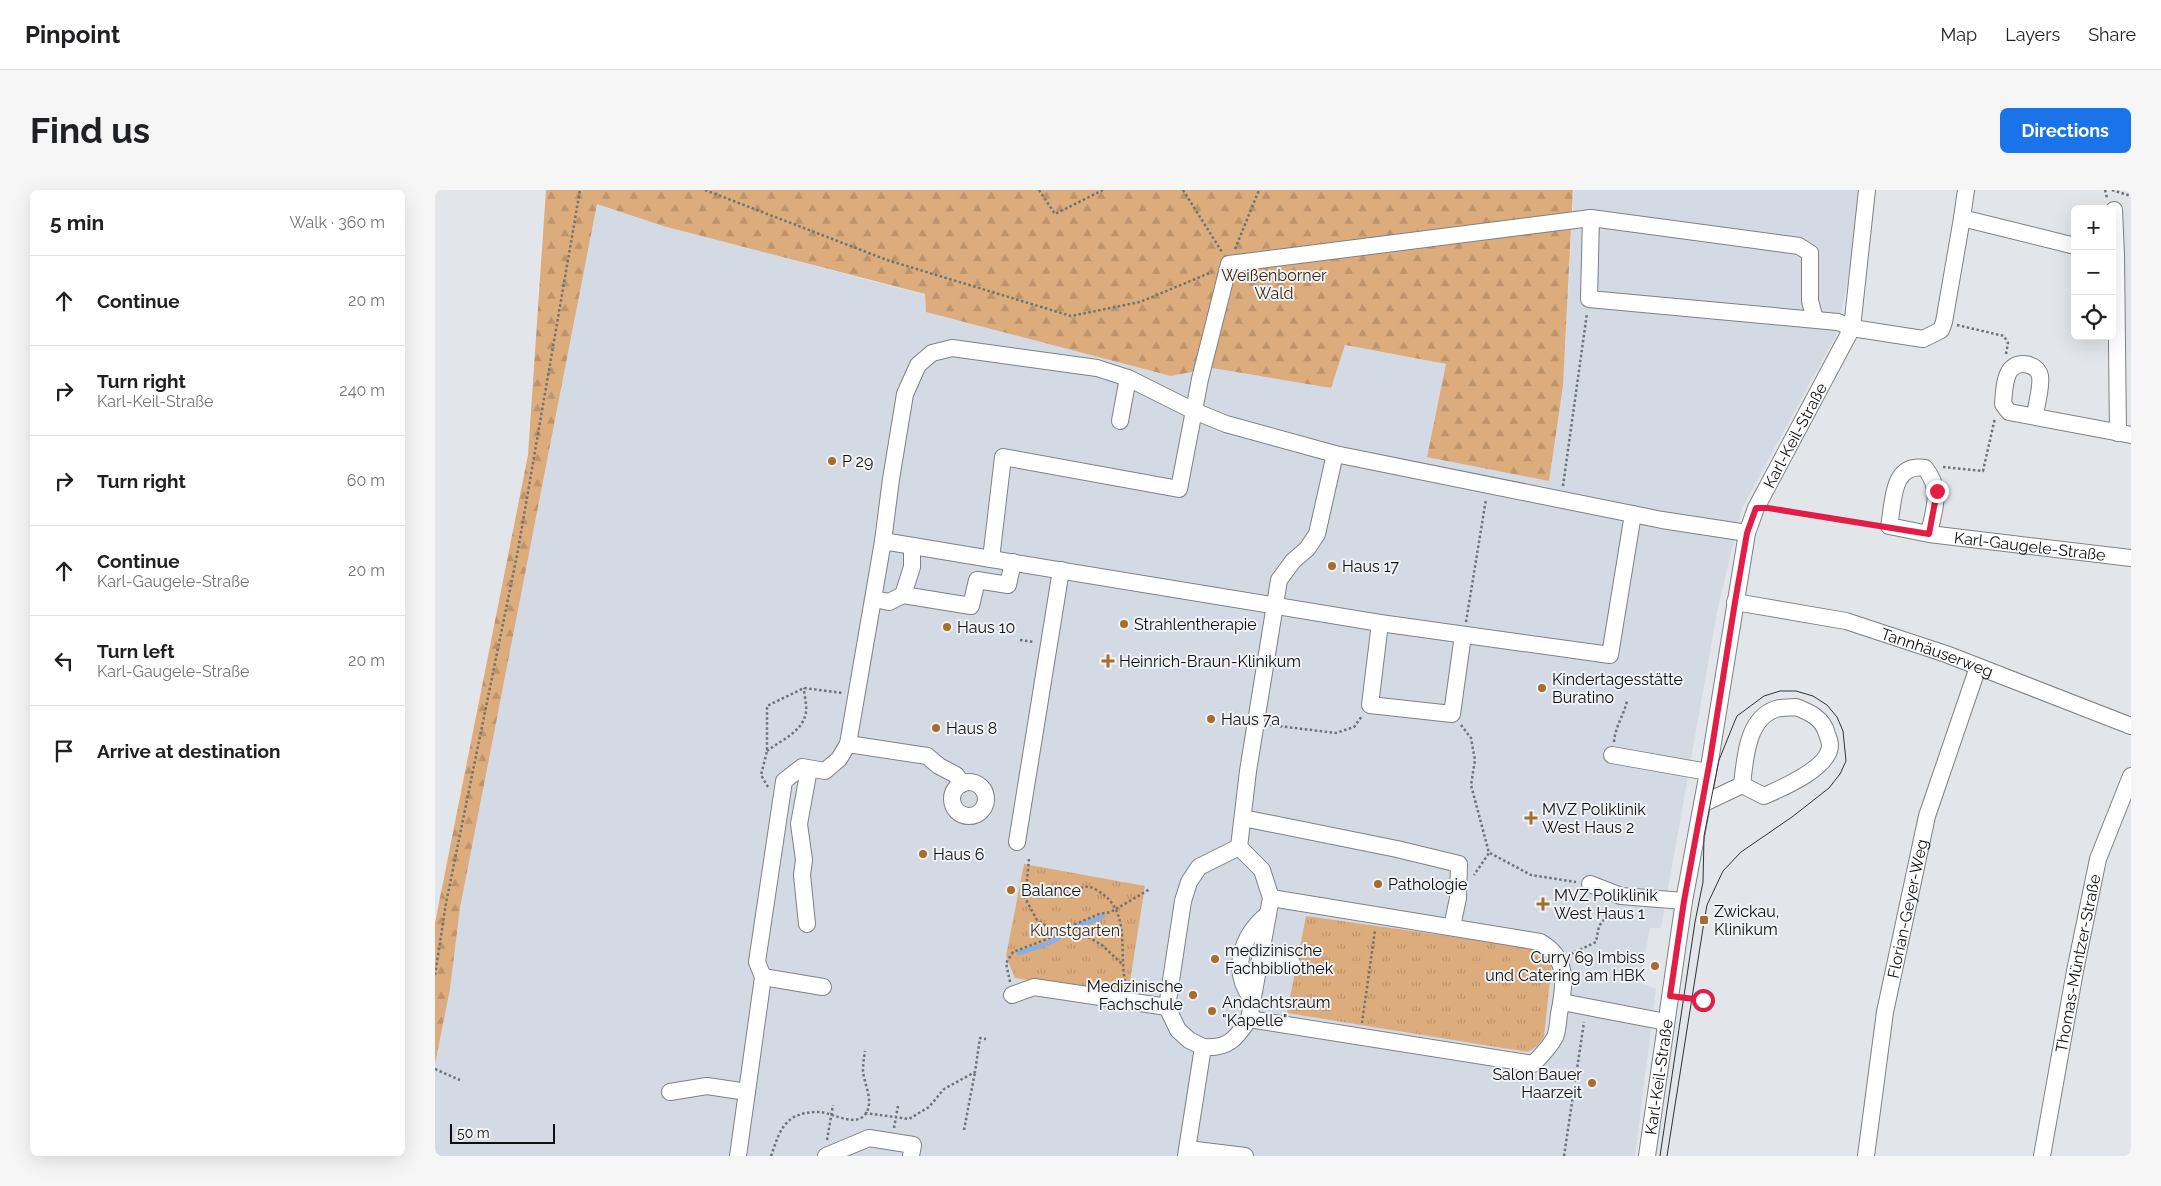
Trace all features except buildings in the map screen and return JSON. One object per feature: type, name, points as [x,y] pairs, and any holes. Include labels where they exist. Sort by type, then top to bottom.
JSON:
[{"type":"street","name":"Karl-Keil-Straße","points":[[1647,1156],[1684,901],[1708,772],[1747,533],[1756,508],[1853,328],[1867,190]]},
{"type":"street","points":[[1591,218],[1589,299],[1815,319],[1838,322],[1853,328],[1923,340],[1941,330],[1944,322],[1966,190]]},
{"type":"street","points":[[991,558],[1003,457],[1179,489],[1194,411],[1220,295],[1229,264],[1591,218],[1799,246],[1809,253],[1810,301],[1815,319]]},
{"type":"street","points":[[1962,218],[2071,245]]},
{"type":"street","points":[[2035,416],[2041,378],[2037,369],[2029,364],[2019,365],[2011,369],[2006,378],[2003,404],[2009,412],[2125,434],[2116,288]]},
{"type":"street","points":[[739,1156],[763,978],[757,962],[784,781],[802,767],[825,771],[839,759],[848,744],[859,699],[905,394],[918,365],[932,353],[952,348],[1097,368],[1128,378],[1194,411],[1226,424],[1257,427],[1335,454],[1489,483],[1633,514],[1747,533]]},
{"type":"street","points":[[1120,421],[1128,378]]},
{"type":"street","points":[[1239,847],[1256,723],[1279,580],[1293,561],[1307,549],[1317,534],[1335,454]]},
{"type":"street","points":[[1889,526],[1897,480],[1905,470],[1916,467],[1925,468],[1932,477],[1937,491],[1929,534]]},
{"type":"street","points":[[883,541],[1380,623],[1610,655],[1633,514]]},
{"type":"street","name":"Karl-Gaugele-Straße","points":[[1889,526],[1929,534],[2131,558]]},
{"type":"street","points":[[903,595],[911,567],[912,546]]},
{"type":"street","points":[[874,598],[889,602],[903,595],[971,606],[977,580],[1008,585],[1013,562]]},
{"type":"street","points":[[1017,842],[1061,570]]},
{"type":"street","name":"Tannhäuserweg","points":[[1735,602],[1846,621],[1912,642],[2038,688],[2131,726]]},
{"type":"street","points":[[1380,623],[1370,705],[1452,714],[1463,635]]},
{"type":"street","name":"Florian-Geyer-Weg","points":[[1867,1156],[1885,1012],[1927,816],[1978,667]]},
{"type":"street","points":[[1796,707],[1812,713],[1826,727],[1830,746],[1824,761],[1808,773],[1785,787],[1764,796],[1742,785],[1750,739],[1760,718],[1776,709],[1796,707]]},
{"type":"street","points":[[848,744],[927,756],[939,766],[956,775],[962,784]]},
{"type":"street","points":[[1613,751],[1708,772]]},
{"type":"street","points":[[807,924],[802,875],[804,860],[799,824],[809,769]]},
{"type":"street","name":"Thomas-Müntzer-Straße","points":[[2042,1156],[2075,971],[2098,859],[2131,776]]},
{"type":"street","points":[[1702,804],[1742,785]]},
{"type":"street","points":[[1243,818],[1397,849],[1459,864],[1458,898],[1452,927]]},
{"type":"street","points":[[1239,847],[1262,870],[1269,906],[1253,999],[1249,1019],[1240,1033],[1227,1044],[1216,1048],[1203,1047],[1189,1040],[1179,1030],[1167,1007],[1183,901],[1189,882],[1199,867],[1239,847]]},
{"type":"street","points":[[1589,884],[1621,896],[1684,901]]},
{"type":"street","points":[[1249,1019],[1533,1064],[1555,1036],[1562,1002],[1564,977],[1559,960],[1551,948],[1540,942],[1377,916],[1269,906]]},
{"type":"street","points":[[1253,999],[1246,991],[1240,963],[1247,937],[1269,906]]},
{"type":"street","points":[[1260,957],[1292,963]]},
{"type":"street","points":[[763,978],[823,987]]},
{"type":"street","points":[[1012,995],[1034,987],[1131,1000],[1167,1007]]},
{"type":"street","points":[[1562,1002],[1666,1022]]},
{"type":"street","points":[[1203,1047],[1187,1152],[1245,1156]]},
{"type":"street","points":[[670,1092],[707,1086],[747,1092]]},
{"type":"street","points":[[827,1151],[869,1138],[913,1145],[911,1156]]},
{"type":"path","points":[[435,975],[447,904],[518,550],[580,190]]},
{"type":"path","points":[[705,190],[887,260],[1071,316],[1140,302],[1229,264],[1259,190]]},
{"type":"path","points":[[1039,190],[1055,214],[1103,190]]},
{"type":"path","points":[[1183,190],[1229,264]]},
{"type":"path","points":[[2112,190],[2131,196]]},
{"type":"path","points":[[1561,500],[1589,299]]},
{"type":"path","points":[[1944,322],[2004,336],[2008,343],[2005,357],[2011,369]]},
{"type":"path","points":[[1932,477],[1942,467],[1983,471],[1996,416],[2003,404]]},
{"type":"path","points":[[1463,635],[1489,483]]},
{"type":"path","points":[[1756,508],[1768,508],[1889,526]]},
{"type":"path","points":[[782,794],[771,791],[761,775],[767,751],[767,706],[804,688],[859,699]]},
{"type":"path","points":[[767,751],[781,739],[797,731],[806,713],[804,688]]},
{"type":"path","points":[[1613,751],[1614,735],[1625,713],[1627,701]]},
{"type":"path","points":[[1256,723],[1336,733],[1354,727],[1370,705]]},
{"type":"path","points":[[1452,714],[1471,738],[1475,760],[1471,785],[1489,853],[1531,875],[1589,884]]},
{"type":"path","points":[[1474,875],[1489,853]]},
{"type":"path","points":[[1029,860],[1027,880],[1042,892],[1053,895],[1065,894],[1081,887],[1091,887],[1104,895],[1116,909],[1121,928],[1122,964],[1131,1000]]},
{"type":"path","points":[[1012,995],[1006,963],[1013,952],[1058,934],[1070,926],[1116,909],[1150,889]]},
{"type":"path","points":[[1024,896],[1037,920],[1058,934]]},
{"type":"path","points":[[1559,960],[1596,942],[1599,926],[1621,896]]},
{"type":"path","points":[[1360,1037],[1377,916]]},
{"type":"path","points":[[1070,926],[1102,945],[1122,964]]},
{"type":"path","points":[[1670,996],[1706,1001]]},
{"type":"path","points":[[1564,1156],[1586,1007]]},
{"type":"path","points":[[964,1130],[980,1038],[986,1039]]},
{"type":"path","points":[[771,1156],[781,1131],[790,1120],[799,1114],[822,1112],[841,1119],[851,1120],[862,1116],[868,1110],[869,1100],[863,1069],[865,1052]]},
{"type":"path","points":[[435,1069],[460,1080]]},
{"type":"path","points":[[865,1113],[909,1119],[929,1107],[944,1089],[975,1072]]},
{"type":"path","points":[[827,1151],[833,1104]]},
{"type":"path","points":[[891,1142],[898,1106]]},
{"type":"shaded area","name":"Heinrich-Braun-Klinikum","points":[[1574,190],[1868,190],[1836,335],[1742,508],[1718,607],[1661,928],[1650,928],[1640,983],[1656,989],[1635,1156],[435,1156],[435,1064],[450,989],[460,908],[597,204],[663,226],[925,295],[926,312],[1171,376],[1212,368],[1331,388],[1344,345],[1447,364],[1549,481],[1563,386]]},
{"type":"green space","name":"Weißenborner Wald","points":[[546,190],[1573,190],[1563,386],[1549,481],[1427,457],[1446,364],[1345,345],[1331,388],[1212,368],[1171,376],[926,312],[925,294],[663,226],[597,204],[460,908],[450,989],[435,1064],[435,923],[528,455]]},
{"type":"green space","name":"Kunstgarten","points":[[1024,864],[1145,886],[1128,994],[1015,978],[1006,956]]},
{"type":"green space","points":[[1306,916],[1533,948],[1544,952],[1552,961],[1544,1037],[1537,1046],[1528,1052],[1287,1013]]},
{"type":"waterway","points":[[1019,953],[1039,947],[1057,939],[1068,930],[1103,916]]},
{"type":"tram line","points":[[1660,1156],[1695,922],[1703,882],[1704,836],[1719,760],[1737,716],[1764,696],[1780,691],[1796,691],[1813,696],[1827,705],[1837,717],[1843,731],[1846,761],[1840,774],[1829,788],[1792,817],[1741,852],[1723,871],[1707,905],[1667,1156]]},
{"type":"place","name":"P 29","points":[[832,461]]},
{"type":"place","name":"Haus 17","points":[[1332,566]]},
{"type":"place","name":"Strahlentherapie","points":[[1124,624]]},
{"type":"place","name":"Haus 10","points":[[947,627]]},
{"type":"place","name":"Heinrich-Braun-Klinikum","points":[[1108,661]]},
{"type":"place","name":"Kindertagesstätte Buratino","points":[[1542,688]]},
{"type":"place","name":"Haus 7a","points":[[1211,719]]},
{"type":"place","name":"Haus 8","points":[[936,728]]},
{"type":"place","name":"MVZ Poliklinik West Haus 2","points":[[1531,818]]},
{"type":"place","name":"Haus 6","points":[[923,854]]},
{"type":"place","name":"Pathologie","points":[[1378,884]]},
{"type":"place","name":"Balance","points":[[1011,890]]},
{"type":"place","name":"MVZ Poliklinik West Haus 1","points":[[1543,904]]},
{"type":"place","name":"Zwickau, Klinikum","points":[[1704,920]]},
{"type":"place","name":"medizinische Fachbibliothek","points":[[1215,959]]},
{"type":"place","name":"Curry 69 Imbiss und Catering am HBK","points":[[1655,966]]},
{"type":"place","name":"Medizinische Fachschule","points":[[1193,995]]},
{"type":"place","name":"Andachtsraum \"Kapelle\"","points":[[1212,1011]]},
{"type":"place","name":"Salon Bauer Haarzeit","points":[[1592,1083]]},
{"type":"route","points":[[1703,1000],[1670,996],[1684,901],[1710,760],[1747,533],[1756,508],[1768,508],[1889,526],[1929,534],[1937,491]]}]
